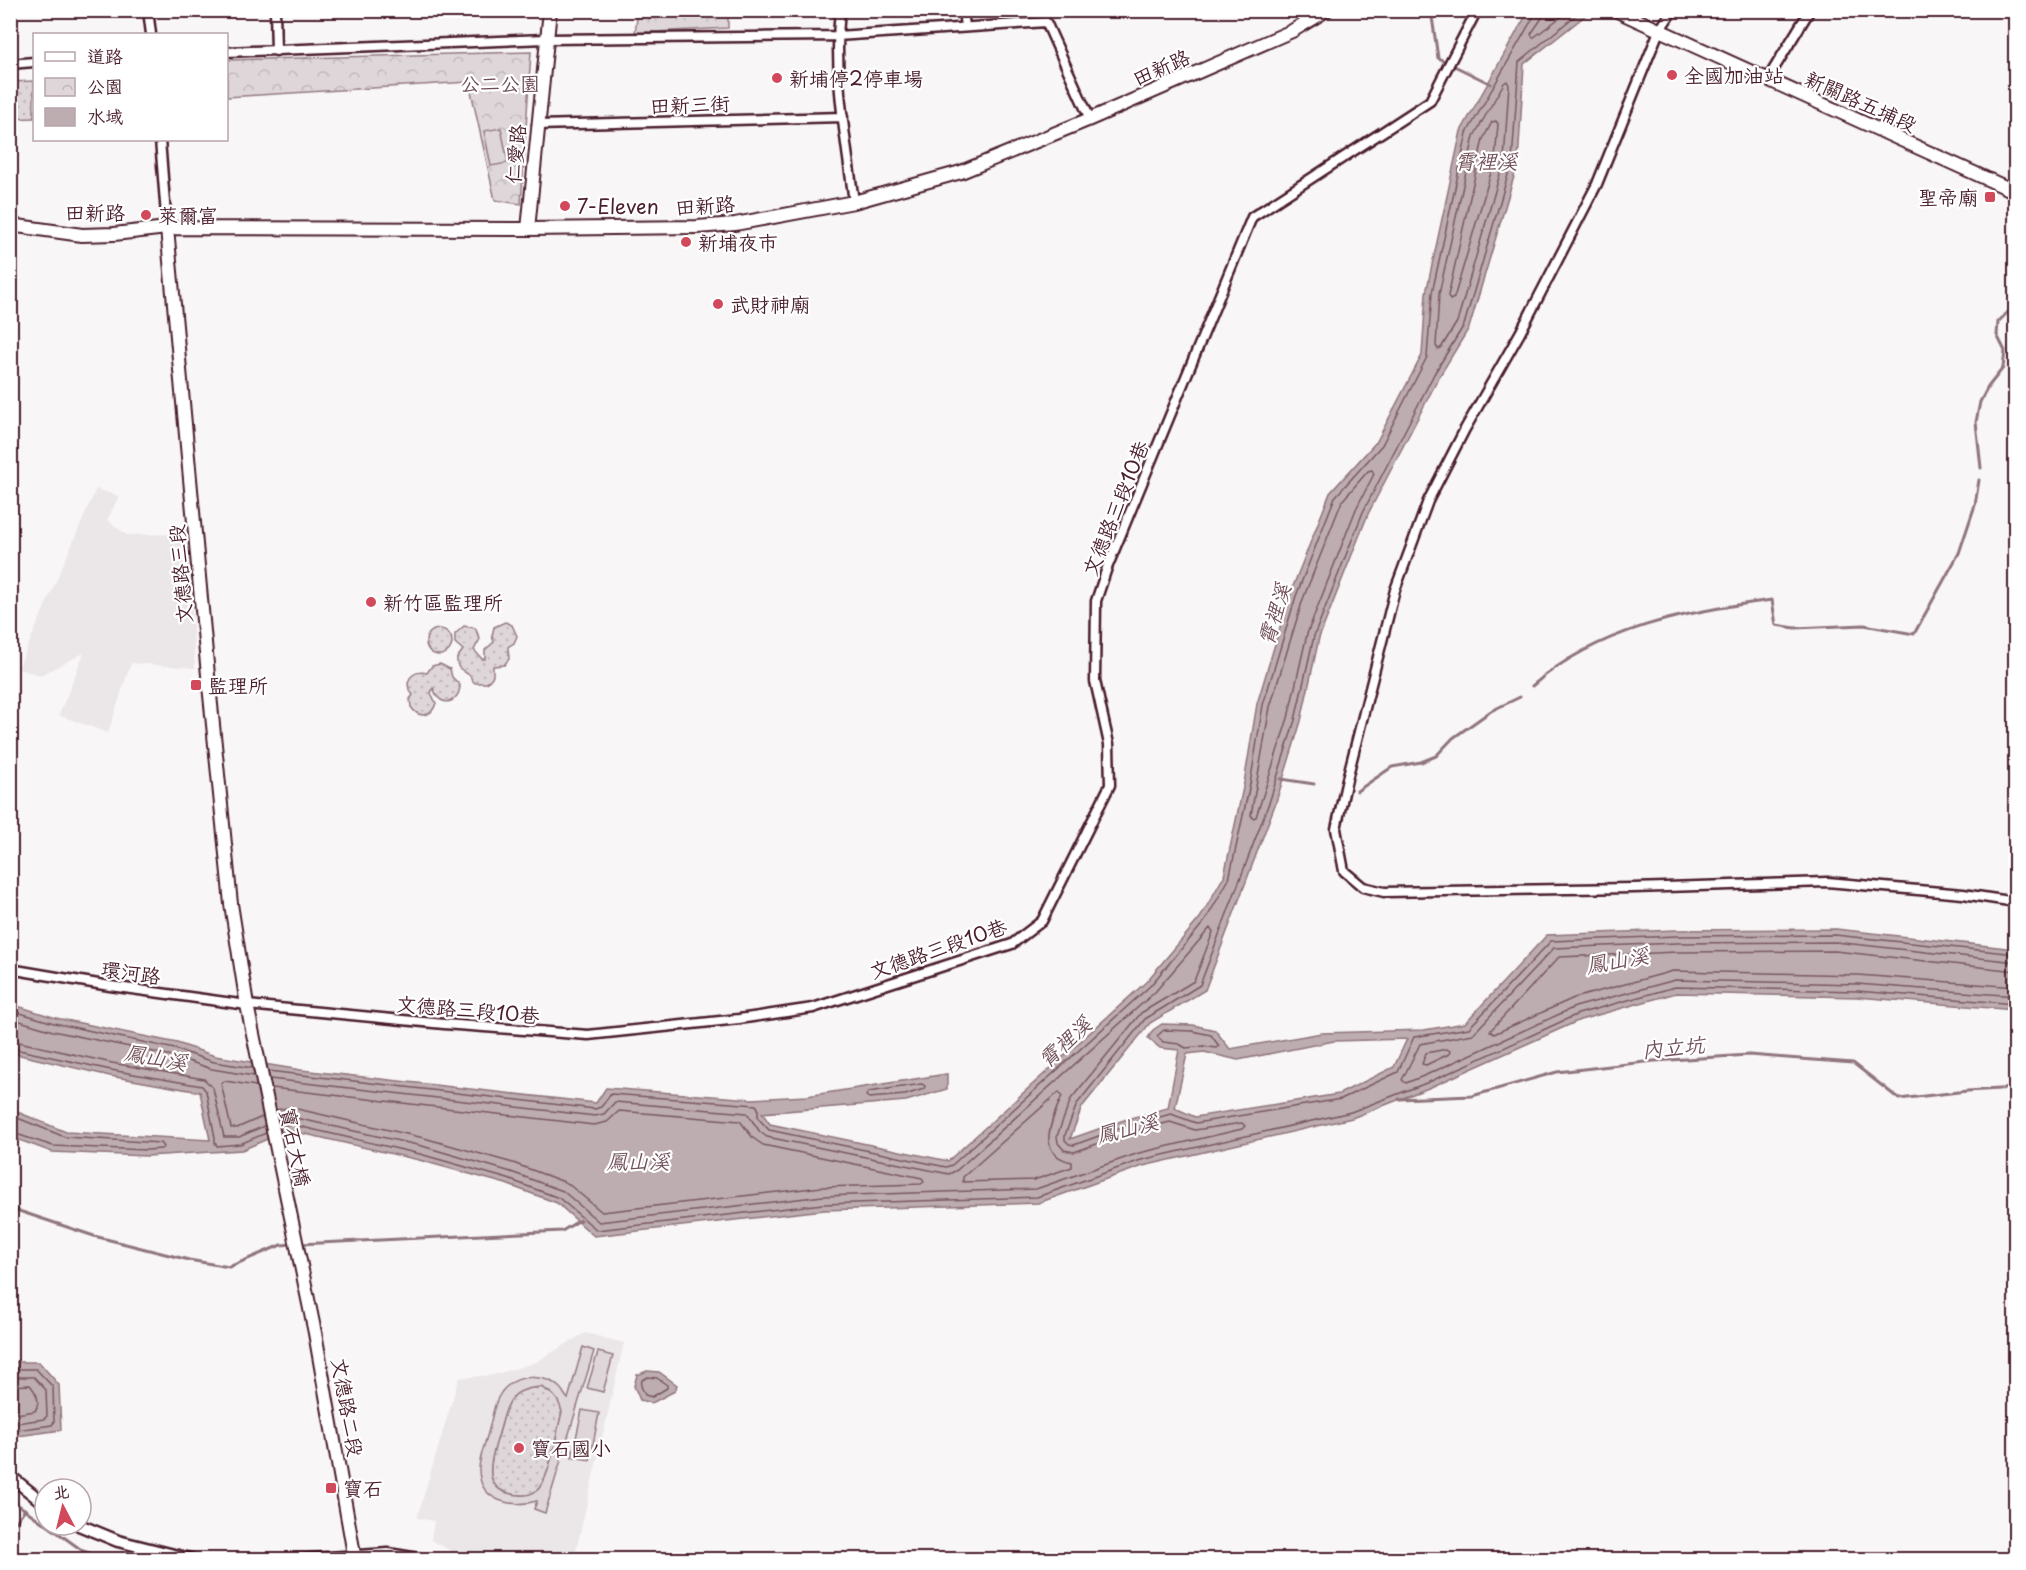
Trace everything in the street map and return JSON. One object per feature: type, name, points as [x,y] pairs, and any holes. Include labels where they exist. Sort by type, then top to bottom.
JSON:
[{"type":"main road","name":"仁愛路","points":[[528,229],[550,10]]},
{"type":"main road","name":"田新路","points":[[10,225],[82,235],[167,228],[528,229],[697,227],[735,224],[854,202],[961,172],[1292,31],[1327,10]]},
{"type":"main road","name":"新關路五埔段","points":[[1615,10],[2016,192]]},
{"type":"main road","name":"文德路三段","points":[[167,228],[231,904],[247,1005]]},
{"type":"main road","name":"寶石大橋","points":[[247,1005],[307,1298]]},
{"type":"main road","name":"文德路二段","points":[[307,1298],[355,1557]]},
{"type":"street","points":[[148,10],[151,33]]},
{"type":"street","points":[[275,10],[276,51]]},
{"type":"street","points":[[840,10],[837,36],[843,117],[854,202]]},
{"type":"street","points":[[963,10],[964,27]]},
{"type":"street","name":"文德路三段10巷","points":[[247,1005],[588,1035],[739,1019],[813,1008],[1012,944],[1042,921],[1110,785],[1108,744],[1095,681],[1096,601],[1107,568],[1251,217],[1430,101],[1477,10]]},
{"type":"street","points":[[1673,10],[1659,31],[1597,184],[1520,333],[1465,429],[1433,491],[1399,579],[1380,647],[1336,829],[1344,871],[1363,887],[1384,892],[1827,882],[1963,894],[2016,902]]},
{"type":"street","points":[[1767,80],[1810,10]]},
{"type":"street","points":[[228,52],[546,39],[837,36],[1047,22],[1090,119]]},
{"type":"street","points":[[10,64],[33,62]]},
{"type":"street","name":"田新三街","points":[[537,125],[843,117]]},
{"type":"street","name":"文德路三段","points":[[160,141],[167,228]]},
{"type":"street","name":"環河路","points":[[10,969],[247,1005]]},
{"type":"street","points":[[10,1476],[33,1494]]},
{"type":"street","points":[[93,1531],[118,1541],[194,1560]]},
{"type":"street","points":[[298,1560],[388,1554],[425,1560]]},
{"type":"shaded area","points":[[96,489],[119,496],[107,520],[127,535],[188,534],[195,668],[131,663],[108,733],[59,715],[84,653],[41,675],[18,669]]},
{"type":"shaded area","name":"寶石國小","points":[[585,1333],[624,1343],[574,1559],[466,1559],[431,1540],[434,1521],[417,1518],[459,1378],[493,1375],[534,1363]]},
{"type":"green space","points":[[638,11],[728,11],[728,28],[635,33]]},
{"type":"green space","name":"公二公園","points":[[531,52],[521,204],[495,200],[469,82],[228,97],[228,60]]},
{"type":"green space","points":[[33,81],[33,118],[11,119],[11,82]]},
{"type":"green space","points":[[501,128],[508,163],[491,166],[484,131]]},
{"type":"green space","points":[[505,622],[512,625],[517,636],[514,643],[508,647],[509,659],[504,665],[493,666],[493,676],[487,683],[475,683],[457,665],[457,658],[463,650],[455,643],[455,634],[464,626],[475,628],[480,639],[474,650],[482,659],[485,659],[485,650],[494,642],[492,636],[494,627]]},
{"type":"green space","points":[[439,629],[448,633],[452,642],[448,651],[439,655],[430,651],[426,642],[430,633]]},
{"type":"green space","points":[[440,664],[450,669],[452,677],[460,685],[459,692],[449,702],[441,700],[433,688],[431,693],[436,703],[434,708],[428,714],[421,715],[411,707],[410,699],[413,695],[408,686],[410,678],[417,673],[427,673],[432,666]]},
{"type":"green space","points":[[583,1347],[594,1351],[545,1513],[534,1509],[537,1501],[508,1503],[491,1495],[480,1480],[479,1464],[494,1407],[502,1391],[512,1383],[533,1377],[555,1383],[568,1399]],"holes":[[[541,1387],[552,1394],[562,1412],[547,1472],[540,1487],[534,1492],[523,1495],[507,1493],[493,1482],[491,1473],[493,1454],[505,1413],[515,1395],[524,1390]]]},
{"type":"green space","points":[[598,1352],[613,1356],[603,1392],[587,1388]]},
{"type":"green space","points":[[541,1387],[555,1397],[562,1412],[547,1472],[544,1481],[534,1492],[523,1495],[507,1493],[493,1482],[491,1473],[493,1454],[505,1413],[515,1395],[527,1389]]},
{"type":"green space","points":[[582,1410],[599,1413],[590,1460],[572,1457]]},
{"type":"water","name":"鳳山溪","points":[[1531,11],[1591,11],[1524,64],[1518,163],[1469,328],[1439,377],[1368,514],[1319,638],[1301,721],[1276,802],[1205,990],[1150,1023],[1082,1107],[1070,1139],[1127,1119],[1168,1108],[1179,1050],[1160,1048],[1148,1038],[1153,1030],[1162,1024],[1193,1025],[1215,1030],[1230,1049],[1322,1033],[1424,1030],[1465,1023],[1547,935],[1677,930],[1836,929],[2015,949],[2015,1010],[1857,997],[1676,993],[1580,1020],[1431,1087],[1352,1118],[1143,1166],[1038,1203],[824,1210],[594,1236],[557,1203],[506,1184],[419,1160],[288,1130],[242,1150],[147,1156],[52,1152],[11,1137],[10,1109],[66,1132],[210,1140],[200,1092],[110,1076],[11,1053],[11,1004],[56,1018],[177,1043],[215,1056],[301,1070],[596,1103],[606,1088],[752,1099],[807,1096],[947,1074],[947,1089],[906,1101],[762,1113],[770,1124],[948,1161],[1146,982],[1200,918],[1224,876],[1244,783],[1257,704],[1290,594],[1330,493],[1377,441],[1422,355],[1426,293],[1461,131],[1524,19]],"holes":[[[1407,1039],[1394,1067],[1339,1094],[1195,1117],[1175,1108],[1187,1054],[1204,1052],[1238,1060],[1334,1041]]]},
{"type":"water","points":[[39,1362],[59,1385],[61,1430],[11,1437],[11,1364]]},
{"type":"water","points":[[647,1371],[659,1372],[677,1385],[675,1391],[652,1403],[640,1400],[634,1386],[637,1375]]},
{"type":"waterway","points":[[1431,10],[1438,58],[1491,84]]},
{"type":"waterway","points":[[1981,468],[1976,422],[1980,402],[2003,368],[2005,351],[1997,335],[1998,322],[2008,312],[2016,310]]},
{"type":"waterway","points":[[1532,686],[1558,666],[1615,636],[1645,625],[1740,604],[1772,600],[1776,625],[1795,628],[1864,625],[1914,634],[1959,553],[1975,505],[1979,480]]},
{"type":"waterway","points":[[1357,791],[1392,767],[1421,762],[1436,756],[1453,738],[1491,711],[1520,697]]},
{"type":"waterway","points":[[1281,779],[1314,784]]},
{"type":"waterway","name":"內立坑","points":[[1399,1099],[1472,1096],[1557,1072],[1654,1061],[1749,1055],[1853,1063],[1899,1099],[2016,1088]]},
{"type":"waterway","points":[[10,1208],[94,1236],[189,1260],[229,1267],[281,1245],[293,1244]]},
{"type":"waterway","points":[[299,1244],[562,1231],[580,1220]]},
{"type":"waterway","points":[[10,1499],[33,1515]]},
{"type":"waterway","points":[[10,1530],[25,1509]]},
{"type":"waterway","points":[[64,1537],[83,1551],[110,1560]]},
{"type":"place","name":"全國加油站","points":[[1672,75]]},
{"type":"place","name":"新埔停2停車場","points":[[777,78]]},
{"type":"place","name":"聖帝廟","points":[[1990,197]]},
{"type":"place","name":"7-Eleven","points":[[565,206]]},
{"type":"place","name":"萊爾富","points":[[146,215]]},
{"type":"place","name":"新埔夜市","points":[[686,242]]},
{"type":"place","name":"武財神廟","points":[[718,304]]},
{"type":"place","name":"新竹區監理所","points":[[371,602]]},
{"type":"place","name":"監理所","points":[[196,685]]},
{"type":"place","name":"寶石國小","points":[[519,1448]]},
{"type":"place","name":"寶石","points":[[331,1488]]},
{"type":"water label","name":"霄裡溪","points":[[1486,160]]},
{"type":"water label","name":"霄裡溪","points":[[1273,614]]},
{"type":"water label","name":"霄裡溪","points":[[1064,1041]]}]
